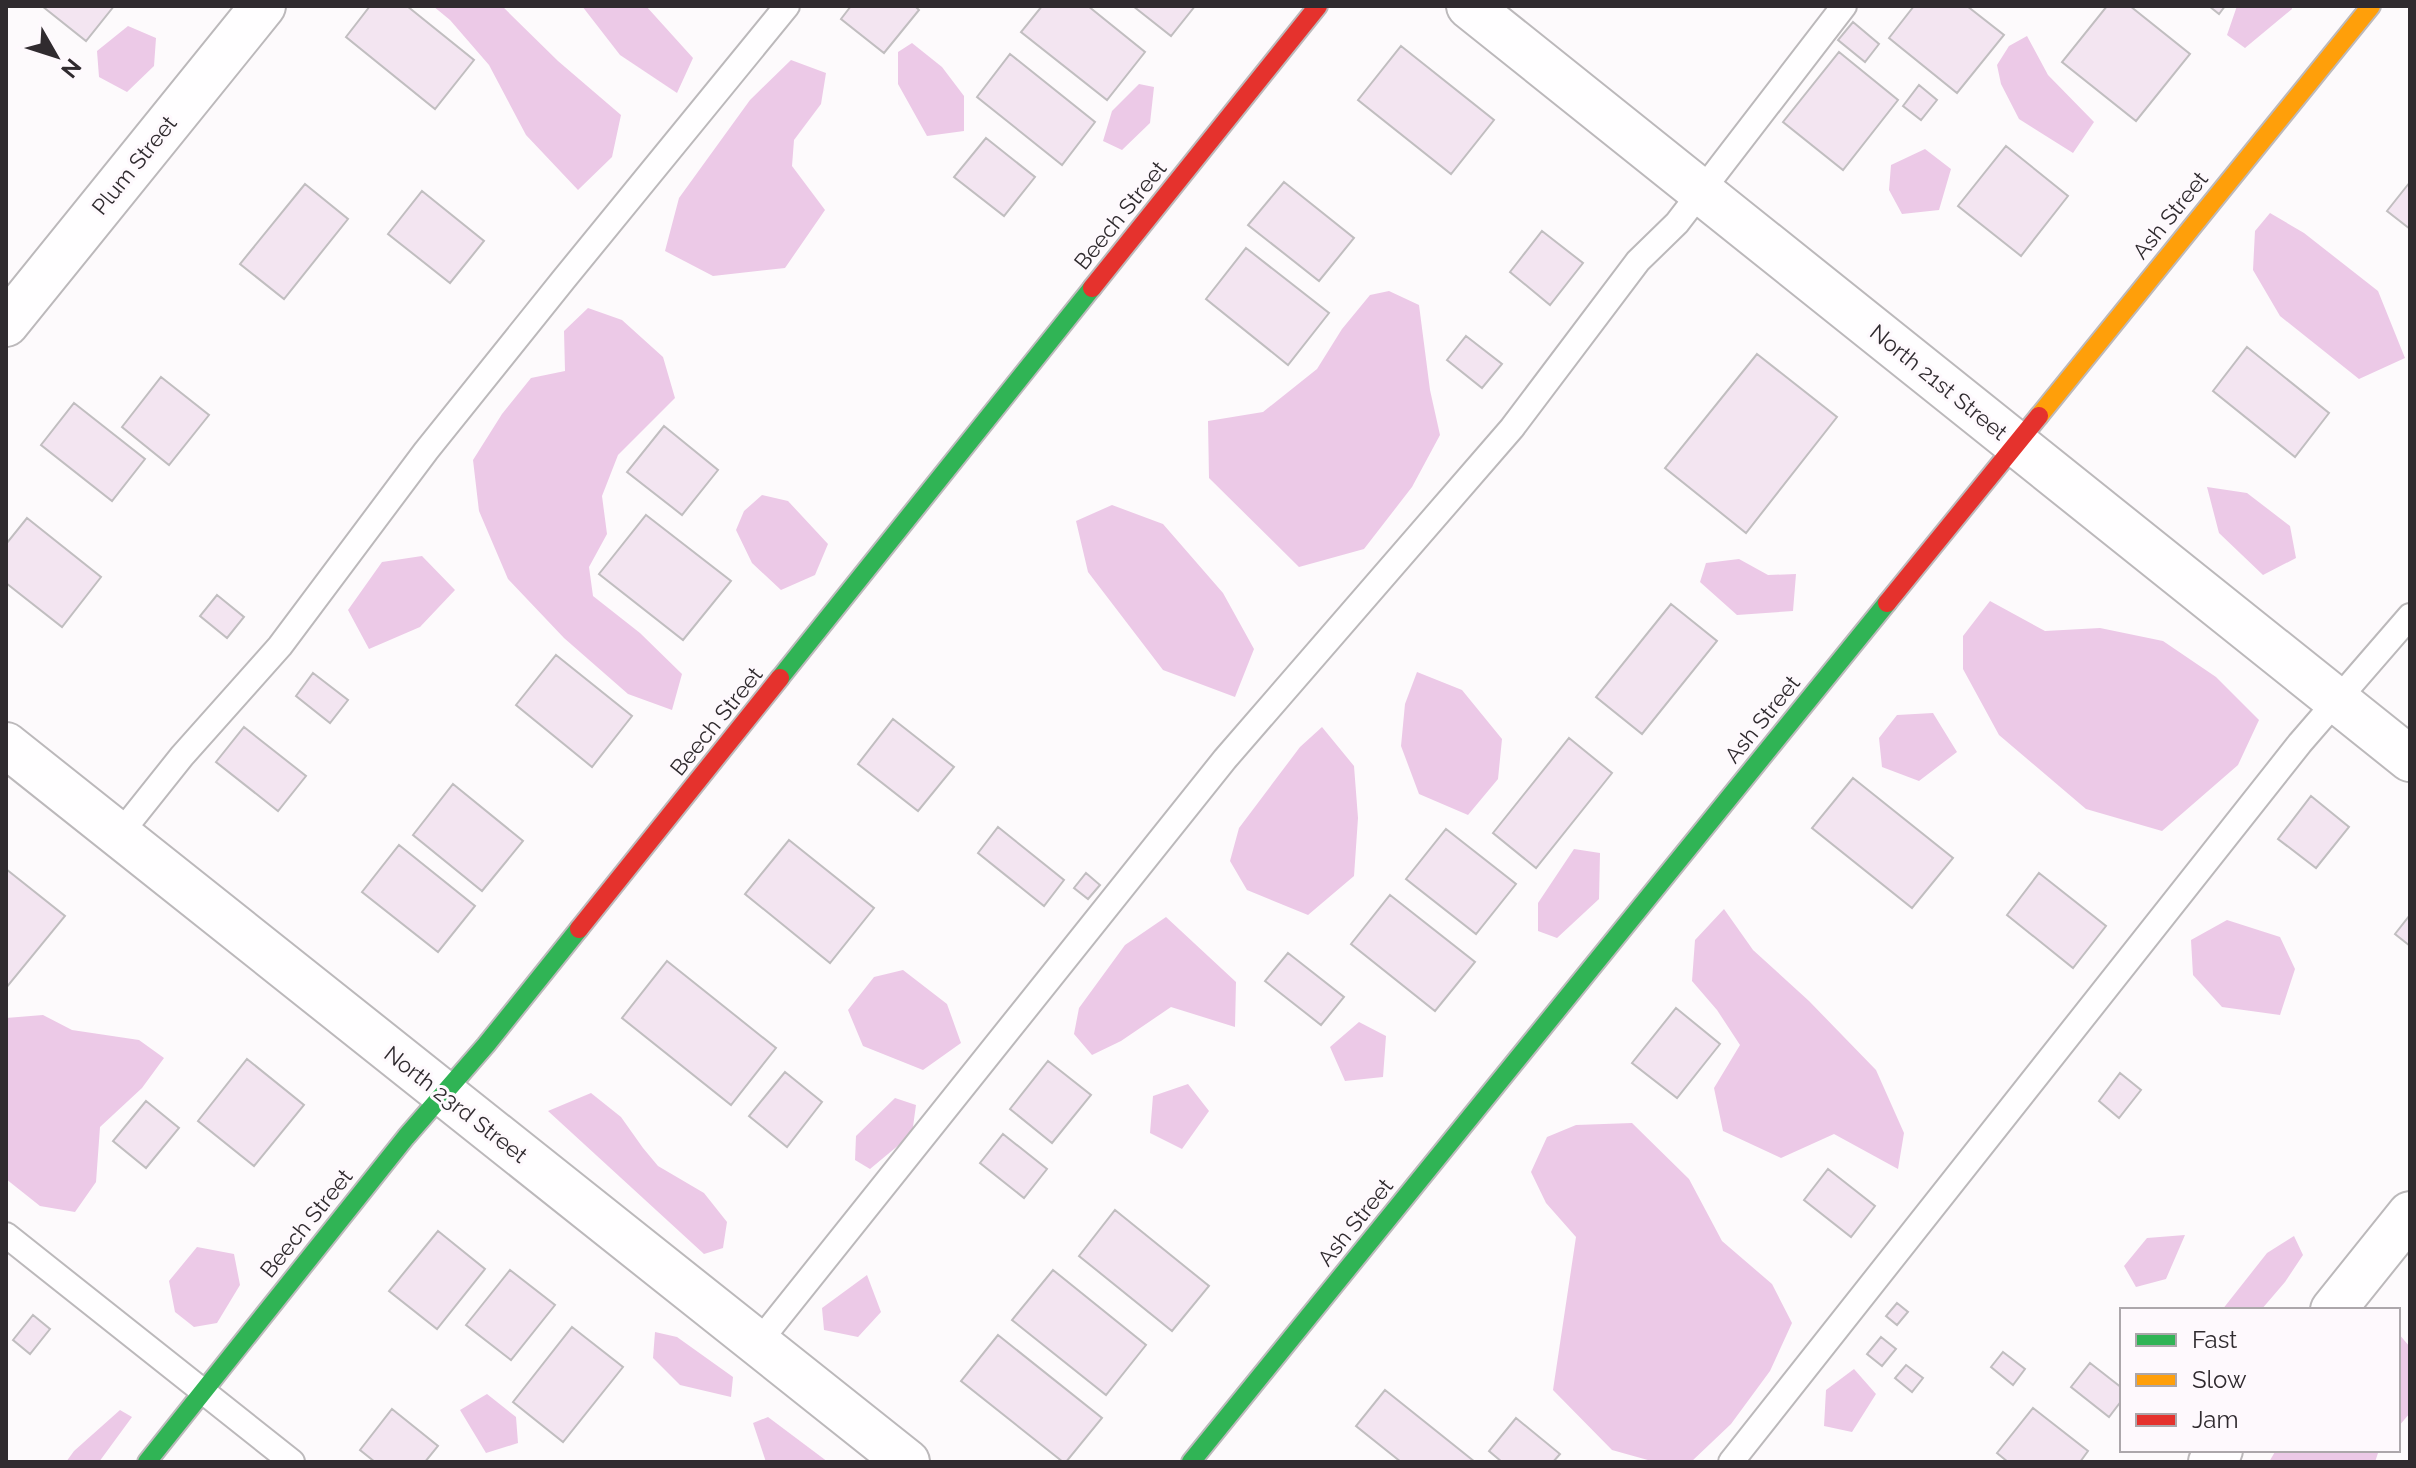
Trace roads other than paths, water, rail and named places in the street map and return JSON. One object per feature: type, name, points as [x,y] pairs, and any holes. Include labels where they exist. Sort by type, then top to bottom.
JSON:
[{"type":"street","name":"Plum Street","points":[[6,324],[263,6]]},
{"type":"street","name":"Beech Street","points":[[147,1462],[406,1137],[506,1021],[1318,6]]},
{"type":"street","name":"North 21st Street","points":[[1469,6],[2410,759]]},
{"type":"street","name":"Ash Street","points":[[1191,1462],[2371,6]]},
{"type":"street","name":"North 23rd Street","points":[[6,745],[907,1462]]},
{"type":"street","points":[[2335,1308],[2405,1231]]},
{"type":"lane","points":[[119,835],[182,756],[280,646],[426,451],[787,6]]},
{"type":"lane","points":[[758,1343],[1225,759],[1512,428],[1638,261],[1677,223],[1844,6]]},
{"type":"lane","points":[[1731,1462],[2300,743],[2410,616]]},
{"type":"lane","points":[[6,1235],[292,1462]]}]
